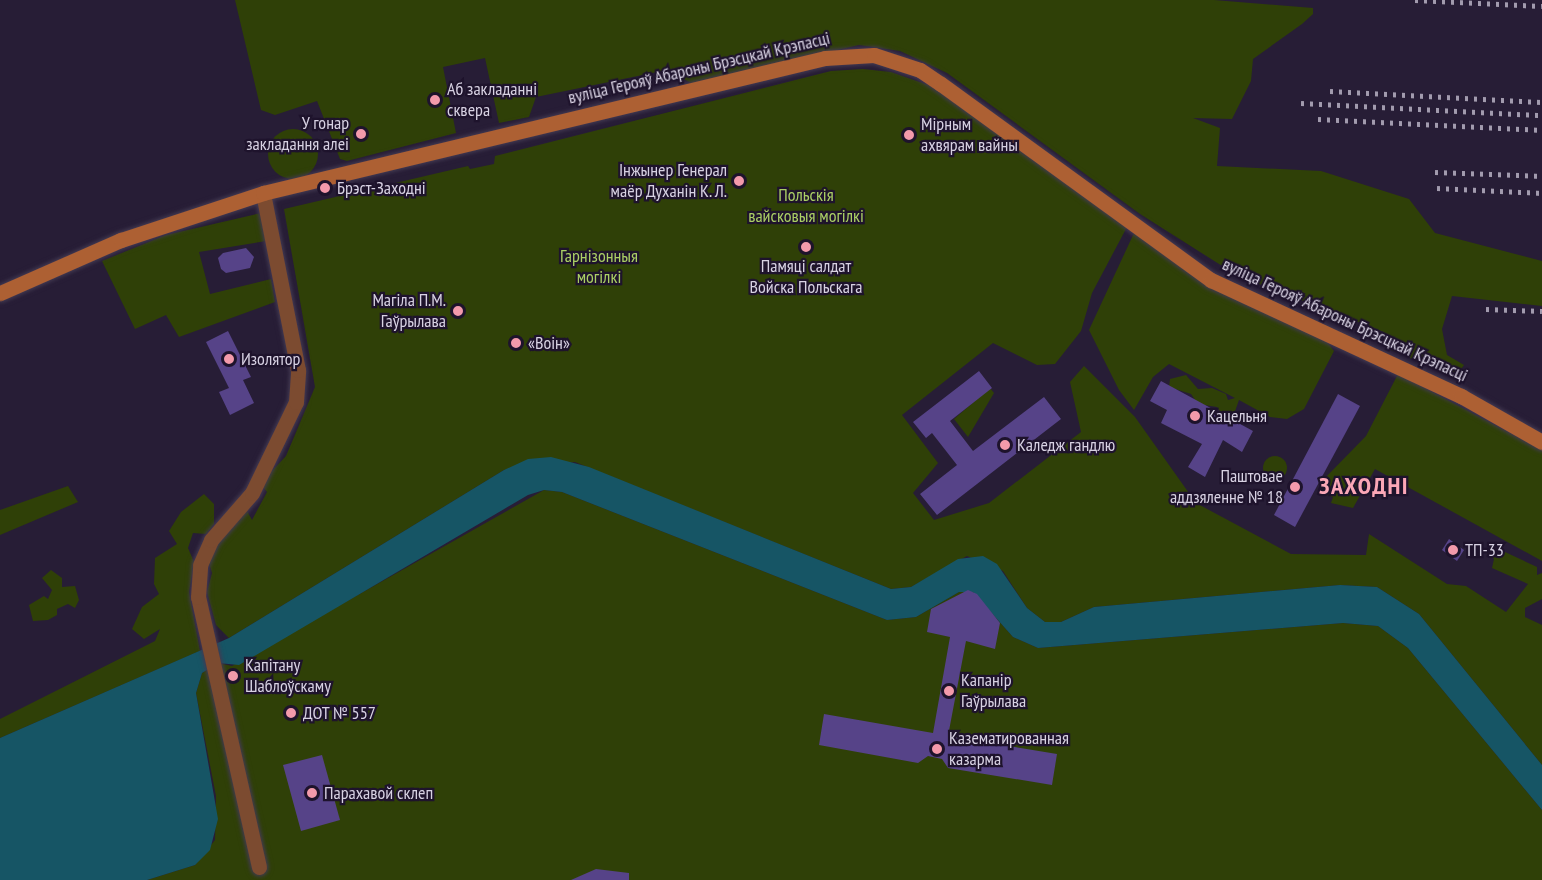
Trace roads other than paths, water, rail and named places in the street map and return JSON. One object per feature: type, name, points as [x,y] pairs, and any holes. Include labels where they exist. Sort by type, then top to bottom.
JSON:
[{"type":"main road","name":"вуліца Герояў Абароны Брэсцкай Крэпасці","points":[[0,293],[131,236],[263,193],[829,57],[874,55],[920,70],[941,84],[1211,280],[1461,396],[1542,442]]},
{"type":"street","points":[[259,867],[218,670],[198,597],[200,565],[211,540],[252,493],[296,402],[298,370],[263,193]]},
{"type":"water","points":[[551,457],[589,467],[891,589],[911,587],[958,559],[983,556],[997,564],[1027,608],[1045,622],[1061,622],[1094,607],[1340,585],[1377,587],[1419,614],[1542,765],[1542,810],[1408,648],[1378,626],[1343,623],[1038,648],[1013,637],[973,592],[959,592],[916,617],[887,620],[562,492],[544,490],[528,495],[239,665],[218,663],[202,673],[196,693],[218,819],[210,850],[195,865],[147,880],[0,880],[0,738],[229,638],[504,470],[528,459]]},
{"type":"railway","points":[[1415,0],[1542,6]]},
{"type":"railway","points":[[1330,91],[1542,102]]},
{"type":"railway","points":[[1301,103],[1542,115]]},
{"type":"railway","points":[[1318,119],[1542,130]]},
{"type":"railway","points":[[1435,172],[1542,176]]},
{"type":"railway","points":[[1437,188],[1542,193]]},
{"type":"railway","points":[[1486,309],[1542,311]]},
{"type":"place","name":"Аб закладанні сквера","points":[[435,100]]},
{"type":"place","name":"У гонар закладання алеі","points":[[361,134]]},
{"type":"place","name":"Мірным ахвярам вайны","points":[[909,135]]},
{"type":"place","name":"Інжынер Генерал маёр Духанін К. Л.","points":[[739,181]]},
{"type":"place","name":"Брэст-Заходні","points":[[325,188]]},
{"type":"place","name":"Памяці салдат Войска Польскага","points":[[806,247]]},
{"type":"place","name":"Магіла П.М. Гаўрылава","points":[[458,311]]},
{"type":"place","name":"«Воін»","points":[[516,343]]},
{"type":"place","name":"Изолятор","points":[[229,359]]},
{"type":"place","name":"Кацельня","points":[[1195,416]]},
{"type":"place","name":"Каледж гандлю","points":[[1005,445]]},
{"type":"place","name":"Паштовае аддзяленне № 18","points":[[1295,487]]},
{"type":"place","name":"ТП-33","points":[[1453,550]]},
{"type":"place","name":"Капітану Шаблоўскаму","points":[[233,676]]},
{"type":"place","name":"Капанір Гаўрылава","points":[[949,691]]},
{"type":"place","name":"ДОТ № 557","points":[[291,713]]},
{"type":"place","name":"Казематированная казарма","points":[[937,749]]},
{"type":"place","name":"Парахавой склеп","points":[[312,793]]},
{"type":"district","name":"ЗАХОДНІ","points":[[1364,486]]},
{"type":"park label","name":"Польскія вайсковыя могілкі","points":[[806,206]]},
{"type":"park label","name":"Гарнізонныя могілкі","points":[[599,267]]}]
